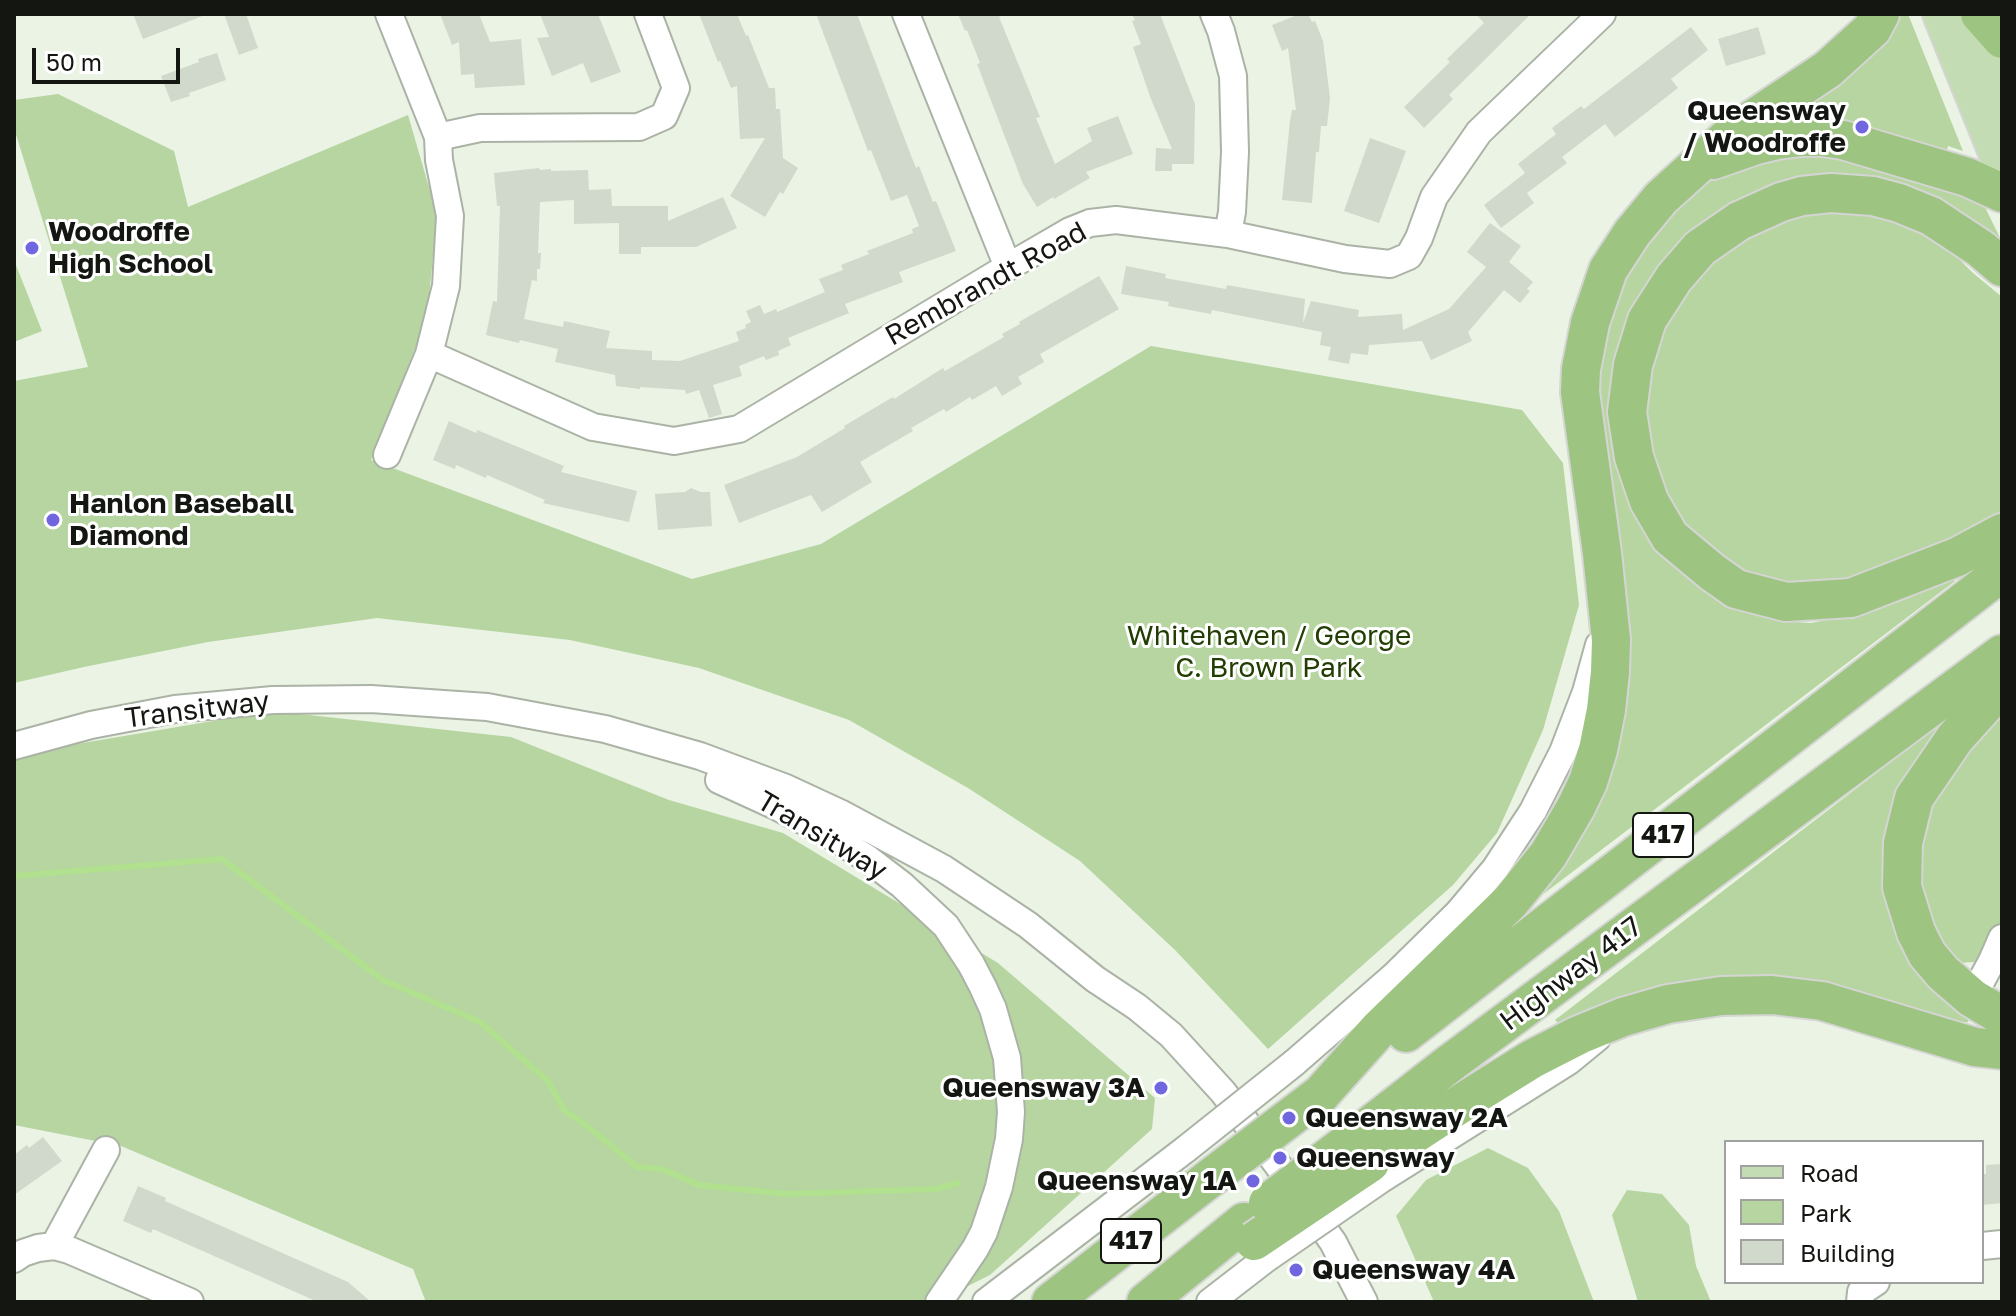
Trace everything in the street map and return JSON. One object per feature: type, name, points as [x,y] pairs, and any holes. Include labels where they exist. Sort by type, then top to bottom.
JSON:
[{"type":"highway","points":[[1321,1094],[1379,1029],[1510,902],[1548,855],[1588,782],[1606,710],[1611,640],[1580,392],[1590,323],[1608,270],[1632,233],[1661,198],[1735,131],[1828,69],[1872,29],[1880,14]]},
{"type":"highway","points":[[1980,14],[2002,39]]},
{"type":"highway","points":[[1696,166],[1777,140],[1822,137],[1843,140],[1967,177],[2002,193]]},
{"type":"highway","points":[[2002,267],[1931,216],[1899,203],[1873,196],[1831,193],[1781,202],[1739,221],[1700,248],[1674,278],[1647,320],[1633,365],[1627,412],[1634,457],[1649,501],[1670,537],[1736,589],[1786,602],[1851,598],[1957,557],[2002,533]]},
{"type":"highway","name":"417","points":[[1051,1302],[1321,1094],[1399,1039],[2002,572]]},
{"type":"highway","name":"Highway 417","points":[[1369,1159],[1462,1055],[2002,654]]},
{"type":"highway","points":[[1987,1007],[1943,973],[1927,954],[1916,932],[1902,887],[1903,843],[1914,798],[1955,738],[2002,686]]},
{"type":"highway","points":[[1159,1302],[1255,1240],[1369,1159],[1532,1059],[1623,1017],[1668,1004],[1721,996],[1772,995],[1822,1001],[1975,1047],[2002,1050]]},
{"type":"highway","name":"417","points":[[1146,1302],[1255,1240]]},
{"type":"main road","points":[[1939,14],[2002,170]]},
{"type":"main road","points":[[1968,14],[2002,105]]},
{"type":"street","points":[[387,455],[429,354],[446,286],[450,216],[439,160],[438,137],[389,14]]},
{"type":"street","points":[[438,137],[480,128],[639,127],[664,116],[676,88],[648,14]]},
{"type":"street","points":[[906,14],[1008,267]]},
{"type":"street","points":[[1214,14],[1233,76],[1235,152],[1228,234]]},
{"type":"street","name":"Rembrandt Road","points":[[429,354],[593,427],[674,441],[739,429],[1008,267],[1070,231],[1090,223],[1116,220],[1228,234],[1345,259],[1390,264],[1409,256],[1434,197],[1479,132],[1602,14]]},
{"type":"street","points":[[986,1302],[1294,1063],[1395,975],[1458,913],[1495,869],[1533,811],[1563,752],[1586,692],[1599,641],[1603,605],[1602,553]]},
{"type":"street","name":"Transitway","points":[[14,746],[135,716],[223,703],[371,699],[450,703],[527,714],[632,735],[786,788],[894,840],[944,869],[1028,925],[1171,1035],[1223,1092],[1333,1242],[1364,1302]]},
{"type":"street","name":"Transitway","points":[[527,714],[657,754],[744,790],[804,820],[854,849],[902,885],[934,913],[958,944],[983,987],[996,1021],[1007,1058],[1011,1112],[1006,1162],[984,1232],[939,1302]]},
{"type":"street","points":[[1987,1007],[1992,961],[2002,938]]},
{"type":"street","name":"Transitway","points":[[1095,979],[1209,1100],[1321,1252],[1350,1302]]},
{"type":"street","points":[[54,1246],[106,1150]]},
{"type":"street","points":[[1210,1302],[1255,1240]]},
{"type":"street","points":[[14,1259],[38,1248],[54,1246],[190,1302]]},
{"type":"street","points":[[1860,1302],[1861,1292],[1873,1284]]},
{"type":"green space","points":[[1894,14],[1908,14],[1963,151],[1948,146],[1946,153],[1743,139]]},
{"type":"green space","name":"Whitehaven / George C. Brown Park","points":[[58,94],[174,151],[188,207],[408,115],[437,215],[427,318],[371,460],[692,579],[821,544],[1151,346],[1522,410],[1563,463],[1579,605],[1543,730],[1497,833],[1453,885],[1268,1049],[1176,951],[1080,861],[968,788],[849,720],[699,668],[570,640],[377,618],[208,642],[14,683],[14,381],[88,367],[14,128],[14,100]]},
{"type":"green space","points":[[1834,149],[1983,203],[2002,242],[1949,208],[1726,211],[1617,403],[1715,597],[1746,612],[1780,621],[1811,623],[1877,610],[1951,577],[1955,581],[1542,895],[1533,893],[1589,808],[1597,377],[1616,289],[1643,245],[1671,211],[1703,183],[1736,163]]},
{"type":"green space","points":[[1839,211],[1894,220],[1940,240],[2002,297],[2002,514],[1848,585],[1794,591],[1756,581],[1710,550],[1673,509],[1656,471],[1645,415],[1650,363],[1666,319],[1714,254],[1789,216]]},
{"type":"green space","points":[[14,260],[42,331],[14,342]]},
{"type":"green space","points":[[1961,708],[1892,839],[1970,1008],[1968,1022],[1953,1023],[1693,986],[1629,995],[1562,1027],[1555,1020]]},
{"type":"green space","points":[[2002,710],[2002,921],[1987,961],[1960,963],[1941,944],[1921,898],[1920,853],[1926,821],[1946,776]]},
{"type":"green space","points":[[272,711],[511,737],[669,800],[783,833],[998,963],[1155,1098],[1152,1129],[990,1275],[936,1302],[426,1302],[413,1269],[121,1146],[14,1125],[14,760],[53,748]]},
{"type":"green space","points":[[1488,1148],[1528,1168],[1559,1211],[1594,1302],[1434,1302],[1396,1216],[1426,1180]]},
{"type":"green space","points":[[1627,1190],[1662,1194],[1689,1225],[1696,1266],[1711,1302],[1638,1302],[1612,1215]]},
{"type":"building","points":[[133,14],[205,14],[205,15],[143,39]]},
{"type":"building","points":[[224,14],[246,14],[258,48],[239,55]]},
{"type":"building","points":[[440,14],[479,14],[490,42],[521,39],[525,85],[475,88],[474,74],[461,75],[459,42],[452,45]]},
{"type":"building","points":[[540,14],[598,14],[621,72],[591,83],[583,63],[552,76],[537,38],[549,37]]},
{"type":"building","points":[[699,14],[737,14],[769,88],[775,88],[776,109],[780,109],[783,158],[798,168],[765,217],[730,196],[765,138],[740,139],[737,86],[731,88]]},
{"type":"building","points":[[816,14],[857,14],[916,168],[919,166],[933,202],[936,201],[956,251],[899,272],[903,282],[845,304],[849,313],[788,338],[791,345],[778,351],[779,355],[766,360],[764,356],[739,366],[742,376],[713,385],[722,414],[709,418],[699,390],[686,394],[685,390],[616,386],[615,375],[555,362],[558,349],[486,335],[493,301],[497,302],[500,206],[497,206],[494,173],[539,168],[551,171],[588,170],[589,190],[611,189],[612,206],[668,206],[668,221],[723,197],[737,228],[696,247],[641,247],[641,254],[619,254],[619,223],[574,224],[574,200],[540,202],[540,269],[537,269],[537,281],[532,280],[524,319],[563,327],[564,321],[610,331],[606,348],[652,351],[652,360],[680,361],[739,341],[736,332],[751,322],[746,311],[760,305],[764,314],[776,309],[777,312],[825,292],[819,279],[843,270],[841,265],[869,254],[867,251],[913,233],[912,229],[919,226],[907,195],[891,201],[871,150],[868,151]]},
{"type":"building","points":[[958,14],[1005,14],[999,17],[1040,117],[1036,118],[1055,164],[1092,141],[1087,128],[1118,116],[1133,154],[1086,172],[1090,178],[1037,207],[1023,184],[977,64],[980,63]]},
{"type":"building","points":[[1132,14],[1160,14],[1195,104],[1194,164],[1172,164],[1172,171],[1155,171],[1156,148],[1172,149],[1133,47],[1141,44]]},
{"type":"building","points":[[1308,14],[1312,22],[1315,21],[1323,41],[1330,98],[1327,126],[1321,126],[1319,152],[1316,152],[1312,203],[1282,200],[1290,121],[1292,110],[1296,110],[1288,48],[1282,51],[1272,25]]},
{"type":"building","points":[[1476,14],[1531,14],[1449,95],[1453,99],[1424,128],[1404,107],[1484,23]]},
{"type":"building","points":[[1691,27],[1708,50],[1671,79],[1678,88],[1615,137],[1605,124],[1562,157],[1567,163],[1527,193],[1534,203],[1501,228],[1484,205],[1525,173],[1518,164],[1556,134],[1552,128],[1581,106],[1584,109]]},
{"type":"building","points":[[1758,27],[1766,54],[1726,66],[1718,39]]},
{"type":"building","points":[[217,53],[226,80],[171,102],[161,76]]},
{"type":"building","points":[[1370,138],[1406,151],[1379,223],[1344,211]]},
{"type":"building","points":[[1490,223],[1521,246],[1509,262],[1533,282],[1527,289],[1530,291],[1520,303],[1504,290],[1468,332],[1472,341],[1431,360],[1422,341],[1369,345],[1368,355],[1351,353],[1349,364],[1328,360],[1331,347],[1320,345],[1322,332],[1212,310],[1211,314],[1168,306],[1169,302],[1121,294],[1126,266],[1166,274],[1165,278],[1305,299],[1303,323],[1311,301],[1359,310],[1358,317],[1402,314],[1403,330],[1449,309],[1486,267],[1467,252]]},
{"type":"building","points":[[1099,276],[1119,309],[1040,354],[1044,362],[1018,377],[1022,384],[1002,396],[996,386],[946,412],[944,409],[911,428],[913,431],[860,462],[872,482],[822,512],[811,495],[739,523],[724,485],[797,457],[943,368],[945,371],[1004,337],[1002,334],[1019,322]]},
{"type":"building","points":[[449,421],[564,466],[561,472],[637,491],[629,522],[543,503],[545,500],[487,475],[486,478],[456,465],[455,469],[433,460]]},
{"type":"building","points":[[691,488],[710,492],[712,526],[658,530],[655,494],[685,492]]},
{"type":"building","points":[[43,1137],[62,1161],[14,1195],[14,1155]]},
{"type":"building","points":[[2002,1164],[2002,1203],[1984,1205],[1986,1165]]},
{"type":"building","points":[[138,1186],[166,1198],[165,1201],[348,1282],[371,1302],[318,1302],[153,1229],[151,1233],[123,1221]]},
{"type":"waterway","points":[[14,876],[222,859],[383,980],[480,1022],[548,1081],[564,1110],[637,1167],[662,1169],[699,1185],[786,1194],[937,1189],[958,1183]]},
{"type":"place","name":"Queensway / Woodroffe","points":[[1862,127]]},
{"type":"place","name":"Woodroffe High School","points":[[32,248]]},
{"type":"place","name":"Hanlon Baseball Diamond","points":[[53,520]]},
{"type":"place","name":"Queensway 3A","points":[[1161,1088]]},
{"type":"place","name":"Queensway 2A","points":[[1289,1118]]},
{"type":"place","name":"Queensway","points":[[1280,1158]]},
{"type":"place","name":"Queensway 1A","points":[[1253,1181]]},
{"type":"place","name":"Queensway 4A","points":[[1296,1270]]}]
